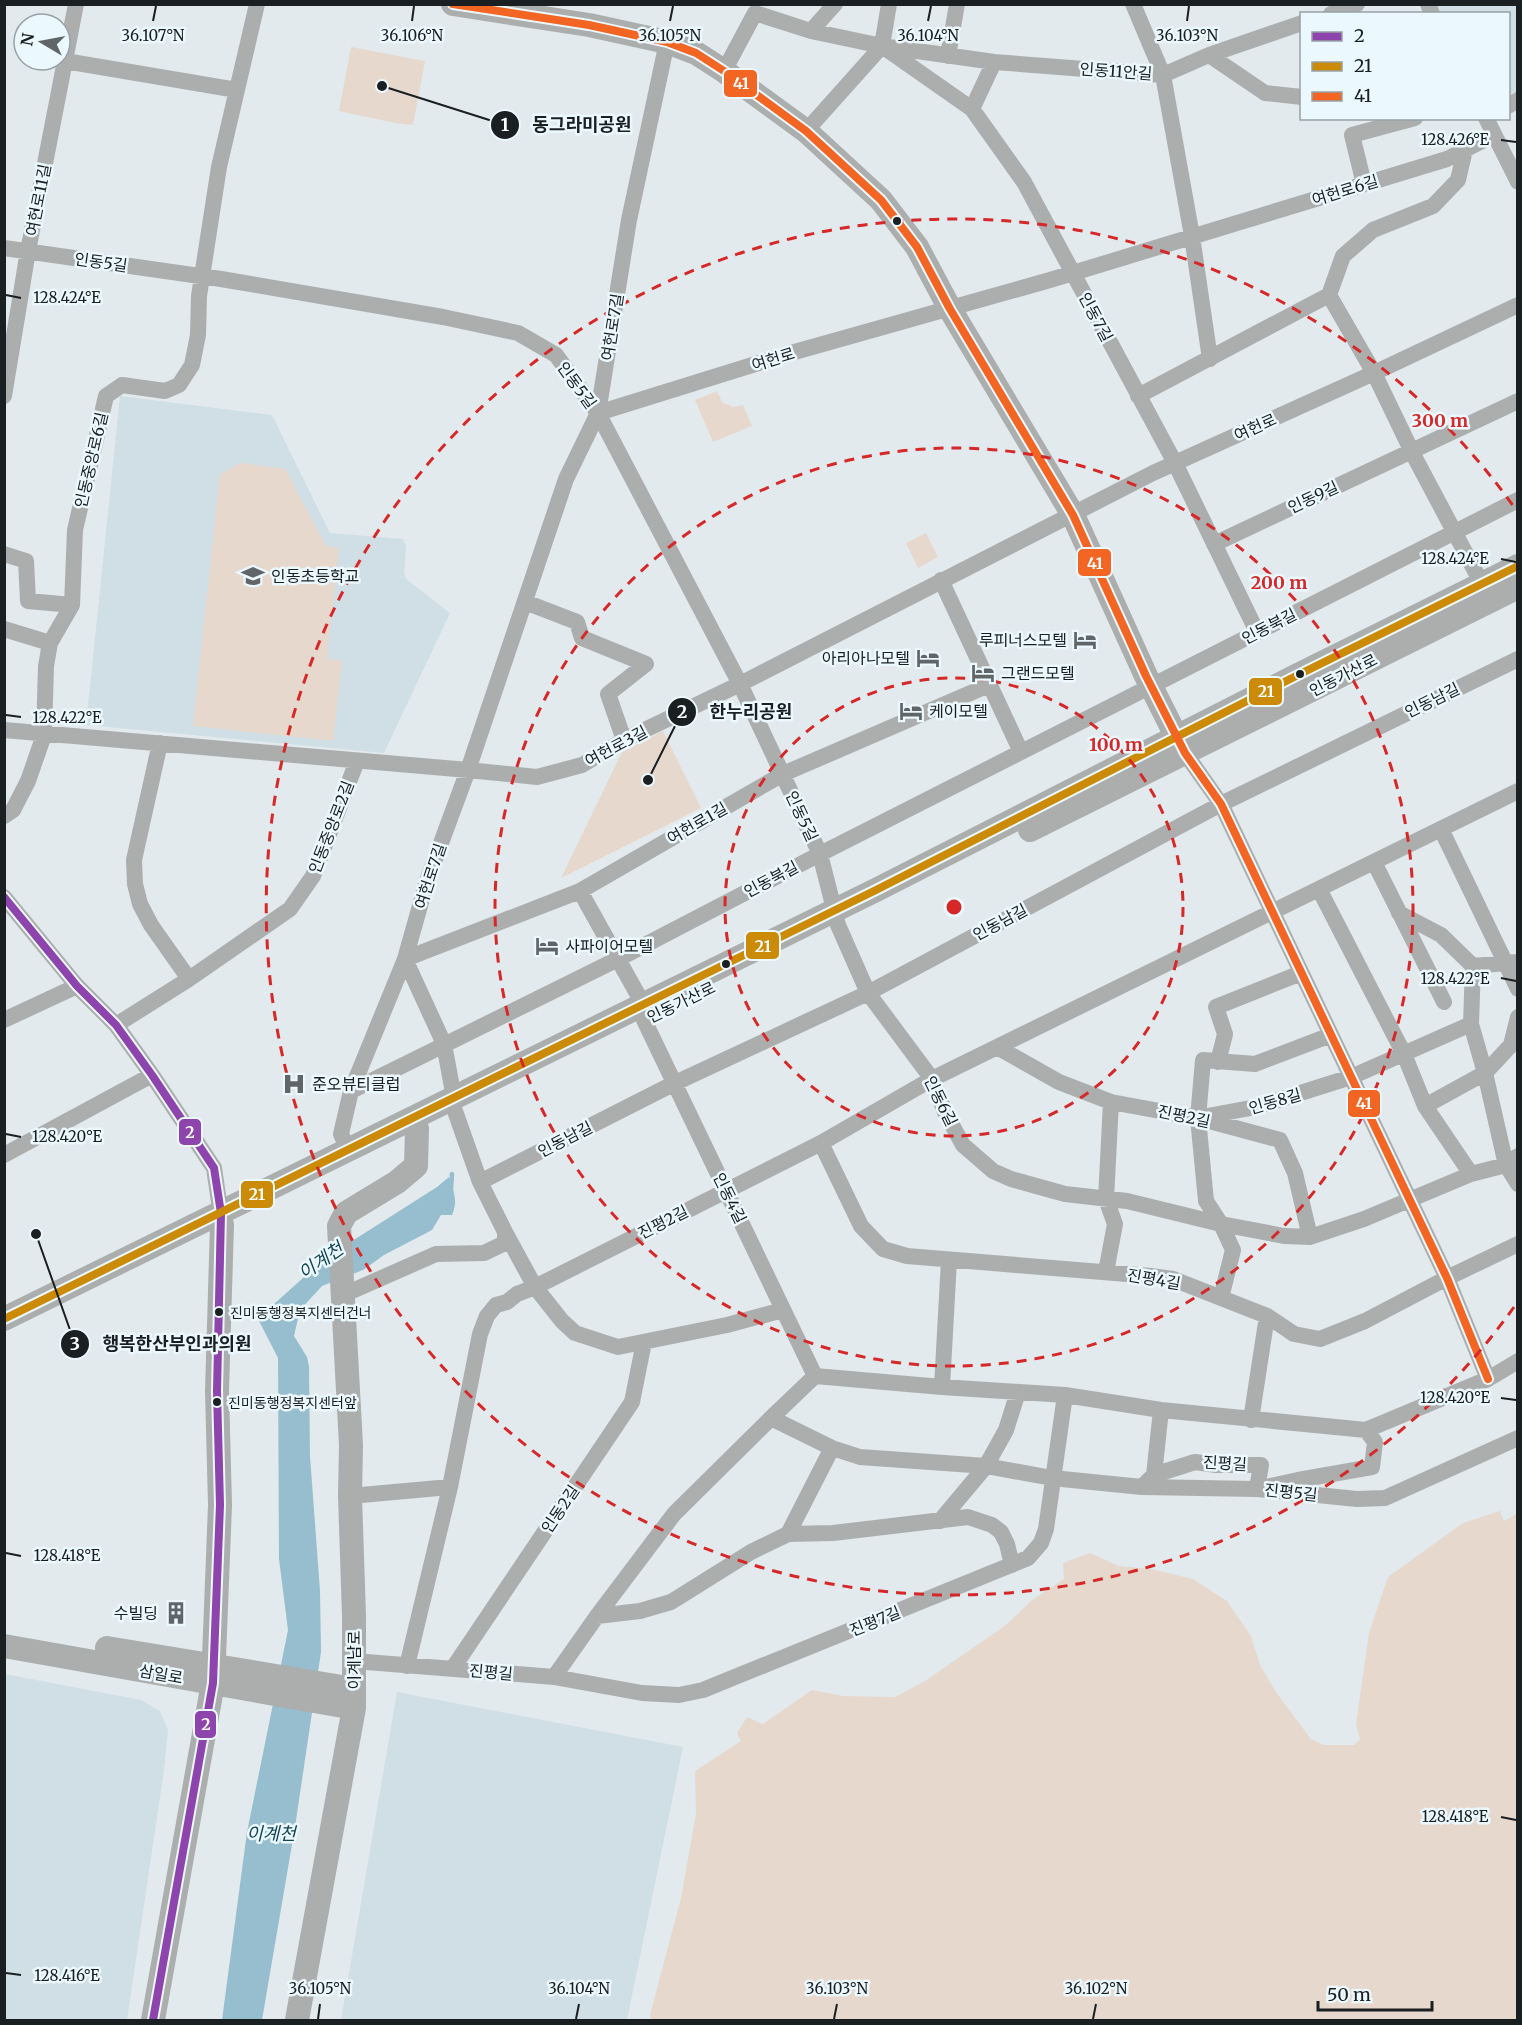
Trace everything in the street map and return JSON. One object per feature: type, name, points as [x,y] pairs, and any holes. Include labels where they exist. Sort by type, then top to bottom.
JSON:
[{"type":"street","name":"여헌로11길","points":[[72,23],[76,4]]},
{"type":"street","name":"인동중앙로6길","points":[[4,816],[13,810],[28,781],[44,735],[46,666],[50,643],[72,604],[75,530],[106,396],[122,385],[165,391],[179,385],[192,365],[198,335],[202,277],[219,167],[257,4]]},
{"type":"street","points":[[453,4],[590,25],[667,42],[696,53],[806,131],[881,200],[917,247],[950,309],[1073,515],[1181,745],[1221,804],[1447,1278],[1488,1379]]},
{"type":"street","points":[[811,31],[835,4]]},
{"type":"street","points":[[806,131],[882,46],[889,4]]},
{"type":"street","points":[[948,56],[957,4]]},
{"type":"street","points":[[1133,4],[1163,75],[1192,236],[1210,359]]},
{"type":"street","points":[[1336,12],[1357,4]]},
{"type":"street","points":[[724,71],[751,9],[811,31],[882,46]]},
{"type":"street","name":"인동11안길","points":[[882,46],[994,62],[1163,75],[1209,55],[1300,24]]},
{"type":"street","name":"여헌로7길","points":[[348,1150],[341,1134],[351,1091],[405,959],[427,881],[468,770],[566,479],[598,413],[629,220],[667,42]]},
{"type":"street","name":"인동7길","points":[[882,46],[972,110],[1024,182],[1175,463],[1257,632]]},
{"type":"street","points":[[1209,55],[1264,93],[1300,97]]},
{"type":"street","points":[[72,62],[237,90]]},
{"type":"street","points":[[972,110],[994,62]]},
{"type":"street","name":"여헌로11길","points":[[4,396],[28,251],[62,72]]},
{"type":"street","points":[[1364,184],[1352,135],[1408,120]]},
{"type":"street","points":[[1489,123],[1518,182]]},
{"type":"street","name":"여헌로6길","points":[[950,309],[1448,159],[1465,150],[1489,123]]},
{"type":"street","points":[[1138,396],[1329,295],[1343,256],[1373,230],[1434,206],[1458,180],[1465,150]]},
{"type":"street","name":"인동5길","points":[[4,248],[221,279],[431,315],[518,333],[556,355],[598,413],[740,684],[820,854],[836,918]]},
{"type":"street","points":[[1329,295],[1374,373],[1482,584]]},
{"type":"street","points":[[1374,373],[1518,305]]},
{"type":"street","name":"여헌로","points":[[598,413],[790,353],[950,309]]},
{"type":"street","name":"여헌로","points":[[1073,515],[1175,463],[1374,373]]},
{"type":"street","name":"인동9길","points":[[1214,543],[1518,401]]},
{"type":"street","name":"인동북길","points":[[351,1091],[618,959],[1518,500]]},
{"type":"street","name":"여헌로3길","points":[[4,730],[537,777],[582,765],[624,740],[740,684],[1073,515]]},
{"type":"street","points":[[4,554],[26,561],[28,601],[72,604]]},
{"type":"street","name":"인동가산로","points":[[4,1333],[348,1150],[454,1104],[836,918],[1181,745],[1518,566]]},
{"type":"street","points":[[941,580],[1021,752]]},
{"type":"street","name":"인동가산로","points":[[1181,745],[1518,587]]},
{"type":"street","points":[[525,602],[577,622],[582,638],[646,664],[608,694],[624,740]]},
{"type":"street","points":[[4,629],[50,643]]},
{"type":"street","name":"인동남길","points":[[480,1182],[673,1084],[868,993],[1221,804],[1518,658]]},
{"type":"street","name":"여헌로1길","points":[[405,959],[580,891],[783,774],[989,686]]},
{"type":"street","points":[[160,743],[134,860],[135,884],[140,904],[151,925],[189,979]]},
{"type":"street","name":"인동중앙로2길","points":[[116,1025],[189,979],[290,909],[313,876],[357,761]]},
{"type":"street","name":"진평2길","points":[[407,1666],[450,1487],[480,1334],[487,1316],[496,1305],[507,1302],[517,1294],[821,1143],[932,1079],[1517,793]]},
{"type":"street","points":[[1441,829],[1512,963],[1518,989]]},
{"type":"street","points":[[1374,862],[1444,1002]]},
{"type":"street","points":[[1318,889],[1404,1054],[1425,1106],[1471,1174]]},
{"type":"street","points":[[580,891],[618,959]]},
{"type":"street","points":[[6,900],[77,986],[116,1025],[152,1075],[214,1168],[222,1219],[217,1391],[220,1505],[214,1674],[153,2020]]},
{"type":"street","points":[[1399,913],[1441,935],[1473,966],[1471,1024],[1518,1184]]},
{"type":"street","name":"인동6길","points":[[836,918],[868,993],[932,1079],[945,1112],[963,1145],[993,1171],[1011,1179],[1065,1194],[1127,1201],[1221,1224],[1284,1236],[1310,1237],[1410,1201]]},
{"type":"street","points":[[405,959],[444,1044],[454,1104],[480,1182],[535,1287],[562,1321],[575,1333],[618,1347],[727,1325],[783,1310]]},
{"type":"street","name":"인동4길","points":[[618,959],[644,1012],[673,1084],[815,1376]]},
{"type":"street","points":[[1473,966],[1512,963]]},
{"type":"street","points":[[1221,1298],[1233,1250],[1221,1224],[1206,1201],[1198,1118],[1210,1061],[1225,1034],[1216,1007],[1301,973]]},
{"type":"street","points":[[4,1020],[77,986]]},
{"type":"street","points":[[1425,1106],[1485,1073],[1511,1045],[1518,1017]]},
{"type":"street","name":"인동8길","points":[[1198,1118],[1256,1107],[1351,1077],[1471,1024]]},
{"type":"street","points":[[1210,1061],[1255,1064],[1331,1035]]},
{"type":"street","name":"진평2길","points":[[997,1047],[1059,1082],[1112,1102],[1198,1118],[1280,1140],[1295,1173],[1310,1237]]},
{"type":"street","points":[[4,1155],[152,1075]]},
{"type":"street","points":[[1106,1272],[1115,1224],[1106,1200],[1112,1102]]},
{"type":"street","name":"인동가산로","points":[[4,1319],[417,1129],[454,1104]]},
{"type":"street","name":"이계남로","points":[[297,2020],[354,1698],[351,1445],[339,1227],[346,1213],[397,1182],[416,1166],[417,1129]]},
{"type":"street","name":"진평4길","points":[[821,1143],[861,1226],[883,1249],[907,1256],[1173,1279],[1268,1316],[1294,1334],[1320,1339],[1365,1321],[1518,1244]]},
{"type":"street","points":[[1410,1201],[1471,1174],[1512,1160]]},
{"type":"street","points":[[343,1294],[436,1254],[484,1253],[505,1244],[505,1232]]},
{"type":"street","points":[[942,1387],[949,1260]]},
{"type":"street","points":[[1251,1420],[1268,1316]]},
{"type":"street","name":"인동2길","points":[[453,1668],[632,1402],[644,1342]]},
{"type":"street","points":[[555,1677],[597,1616],[674,1514],[815,1376],[1065,1395],[1161,1410],[1366,1430],[1488,1379],[1518,1361]]},
{"type":"street","points":[[940,1521],[986,1466],[1006,1430],[1018,1392]]},
{"type":"street","name":"진평7길","points":[[555,1677],[642,1693],[679,1695],[703,1690],[1028,1558],[1041,1543],[1046,1529],[1065,1395]]},
{"type":"street","points":[[1148,1481],[1161,1410]]},
{"type":"street","points":[[771,1418],[831,1448],[860,1457],[986,1466],[1052,1478]]},
{"type":"street","name":"진평길","points":[[1148,1481],[1195,1462],[1216,1465],[1261,1465],[1257,1489],[1372,1467],[1374,1442],[1366,1430]]},
{"type":"street","name":"진평5길","points":[[1052,1478],[1148,1481],[1358,1499],[1385,1498],[1518,1438]]},
{"type":"street","points":[[788,1534],[831,1448]]},
{"type":"street","points":[[350,1496],[450,1487]]},
{"type":"street","points":[[597,1616],[640,1611],[671,1602],[751,1552],[788,1534],[833,1533],[968,1517],[992,1524],[1001,1532],[1007,1544],[1012,1565]]},
{"type":"street","name":"삼일로","points":[[4,1630],[214,1674],[354,1698]]},
{"type":"street","name":"삼일로","points":[[4,1647],[214,1674]]},
{"type":"street","name":"진평길","points":[[354,1661],[555,1677]]},
{"type":"shaded area","points":[[1435,5],[1517,5],[1517,93],[1510,98],[1510,12],[1438,12]]},
{"type":"shaded area","points":[[351,47],[425,61],[413,125],[339,111]]},
{"type":"shaded area","points":[[717,391],[722,402],[733,407],[743,405],[752,426],[713,442],[695,400]]},
{"type":"shaded area","name":"인동초등학교","points":[[120,396],[272,415],[330,533],[403,539],[406,545],[404,572],[406,579],[450,613],[384,753],[86,725]]},
{"type":"shaded area","points":[[241,463],[285,469],[326,546],[339,548],[327,659],[342,661],[333,741],[193,726],[220,474]]},
{"type":"shaded area","points":[[926,533],[938,557],[918,568],[906,543]]},
{"type":"shaded area","points":[[663,731],[701,808],[561,878],[622,752]]},
{"type":"shaded area","points":[[1500,1511],[1504,1521],[1518,1513],[1517,2020],[652,2020],[650,2015],[681,1898],[696,1814],[695,1771],[741,1741],[737,1733],[747,1717],[763,1724],[812,1690],[843,1696],[895,1697],[925,1681],[1006,1625],[1032,1600],[1064,1579],[1063,1563],[1090,1553],[1119,1566],[1151,1569],[1193,1579],[1227,1601],[1251,1636],[1260,1665],[1276,1692],[1311,1739],[1324,1745],[1354,1745],[1360,1740],[1356,1724],[1369,1633],[1388,1577],[1463,1523]]},
{"type":"shaded area","points":[[5,1674],[141,1700],[160,1711],[168,1730],[127,2020],[5,2020]]},
{"type":"shaded area","points":[[397,1692],[683,1747],[627,2020],[341,2020]]},
{"type":"water","name":"이계천","points":[[449,1177],[455,1201],[452,1215],[441,1215],[432,1230],[384,1255],[363,1270],[322,1286],[300,1310],[294,1336],[307,1357],[309,1367],[310,1456],[320,1591],[321,1652],[295,1827],[262,2020],[222,2020],[247,1832],[288,1630],[279,1559],[278,1358],[257,1317],[324,1259]]},
{"type":"waterway","name":"이계천","points":[[451,1189],[452,1174]]},
{"type":"transit line","name":"41","points":[[453,4],[589,25],[667,42],[696,53],[806,131],[881,200],[917,247],[950,309],[1073,515],[1146,676],[1185,753],[1221,804],[1447,1278],[1488,1379]]},
{"type":"transit line","name":"21","points":[[4,1319],[876,890],[1300,674],[1518,566]]},
{"type":"transit line","name":"2","points":[[4,897],[77,986],[116,1025],[152,1075],[214,1168],[221,1213],[217,1391],[220,1505],[213,1683],[153,2020]]},
{"type":"place","name":"동그라미공원","points":[[382,86]]},
{"type":"place","name":"인동초등학교","points":[[253,576]]},
{"type":"place","name":"루피너스모텔","points":[[1085,640]]},
{"type":"place","name":"아리아나모텔","points":[[928,658]]},
{"type":"place","name":"그랜드모텔","points":[[983,673]]},
{"type":"place","name":"케이모텔","points":[[911,711]]},
{"type":"place","name":"한누리공원","points":[[648,780]]},
{"type":"place","name":"사파이어모텔","points":[[547,946]]},
{"type":"place","name":"준오뷰티클럽","points":[[294,1084]]},
{"type":"place","name":"행복한산부인과의원","points":[[36,1234]]},
{"type":"place","name":"진미동행정복지센터건너","points":[[219,1312]]},
{"type":"place","name":"진미동행정복지센터앞","points":[[217,1402]]},
{"type":"place","name":"수빌딩","points":[[176,1613]]}]
